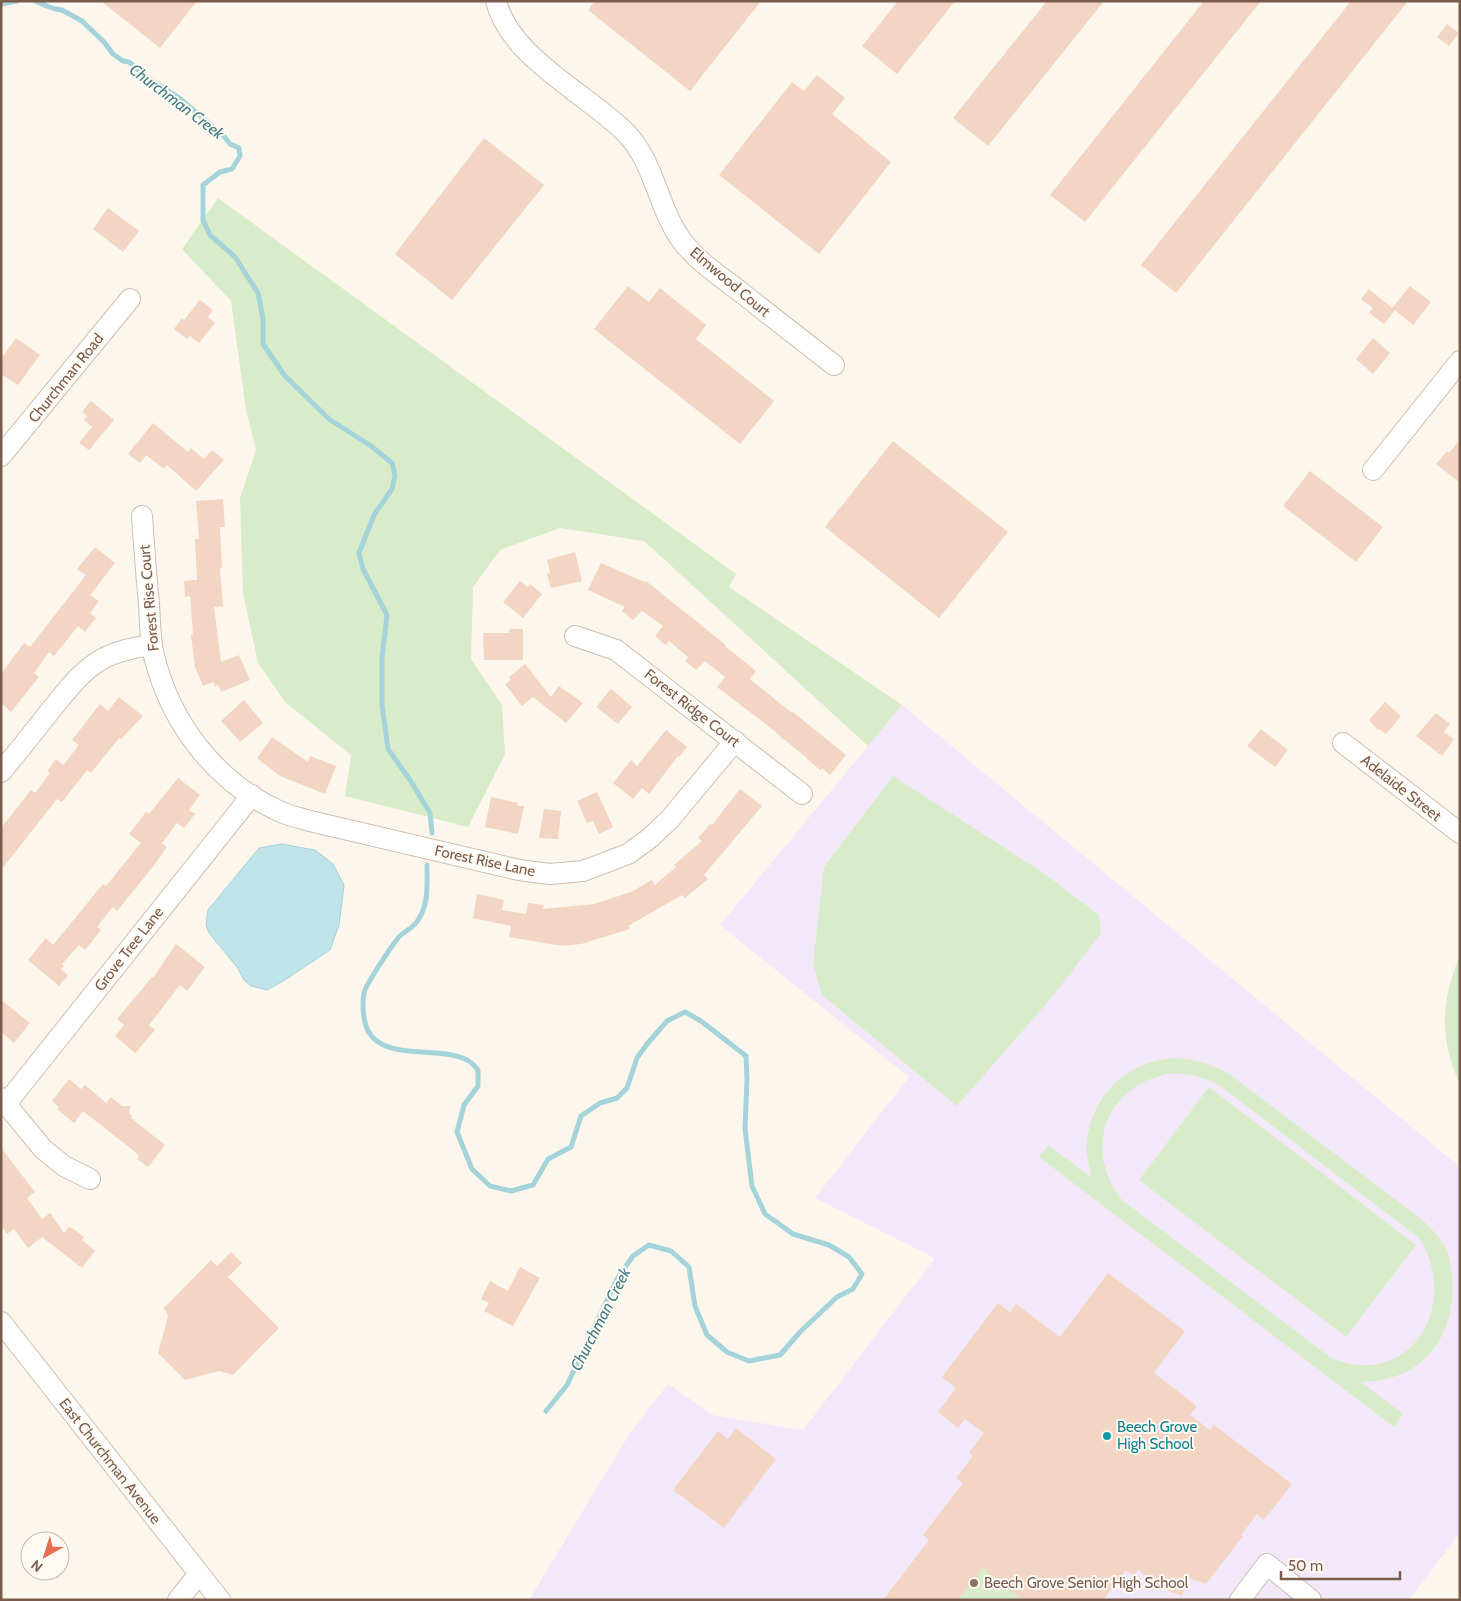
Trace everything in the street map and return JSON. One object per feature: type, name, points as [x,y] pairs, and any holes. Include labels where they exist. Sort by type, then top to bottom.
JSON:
[{"type":"street","name":"Elmwood Court","points":[[496,1],[509,30],[523,48],[544,67],[614,121],[629,137],[649,167],[667,216],[691,252],[834,365]]},
{"type":"street","name":"Churchman Road","points":[[1,456],[130,299]]},
{"type":"street","points":[[1373,470],[1460,361]]},
{"type":"street","name":"Forest Rise Court","points":[[142,516],[152,645],[163,686],[181,724],[192,741],[221,773],[252,795]]},
{"type":"street","name":"Forest Ridge Court","points":[[575,636],[616,650],[802,794]]},
{"type":"street","points":[[1,772],[67,690],[87,670],[104,658],[117,652],[152,645]]},
{"type":"street","name":"Forest Rise Lane","points":[[252,795],[281,812],[310,821],[519,870],[550,874],[583,871],[628,854],[650,838],[670,819],[735,741]]},
{"type":"street","name":"Adelaide Street","points":[[1343,743],[1460,833]]},
{"type":"street","name":"Grove Tree Lane","points":[[4,1101],[252,795]]},
{"type":"street","points":[[4,1101],[43,1149],[64,1166],[90,1179]]},
{"type":"street","name":"East Churchman Avenue","points":[[1,1322],[220,1600]]},
{"type":"street","points":[[1240,1600],[1267,1564],[1312,1600]]},
{"type":"street","points":[[178,1600],[199,1574]]},
{"type":"shaded area","points":[[902,705],[1460,1167],[1460,1533],[1409,1600],[529,1600],[630,1433],[668,1384],[713,1415],[803,1430],[935,1258],[815,1198],[909,1077],[720,925]]},
{"type":"green space","points":[[218,198],[736,574],[729,587],[902,705],[868,746],[644,541],[560,528],[500,550],[473,587],[471,659],[502,705],[505,754],[468,827],[345,796],[351,755],[285,702],[258,663],[243,593],[240,498],[256,450],[246,410],[231,301],[182,249]]},
{"type":"green space","points":[[893,776],[1042,872],[1099,915],[1101,933],[1053,996],[957,1106],[822,995],[813,964],[824,867]]},
{"type":"green space","points":[[1460,955],[1460,1084],[1448,1052],[1445,1020],[1449,988]]},
{"type":"green space","points":[[1173,1058],[1204,1063],[1232,1076],[1420,1218],[1435,1232],[1447,1250],[1453,1285],[1452,1302],[1442,1335],[1433,1350],[1421,1362],[1406,1372],[1384,1379],[1361,1382],[1403,1414],[1394,1427],[1039,1157],[1048,1145],[1091,1177],[1087,1154],[1087,1140],[1094,1113],[1101,1101],[1109,1090],[1130,1071],[1158,1060]],"holes":[[[1173,1073],[1205,1079],[1223,1088],[1419,1238],[1431,1263],[1434,1289],[1431,1313],[1421,1335],[1406,1352],[1385,1362],[1360,1365],[1331,1358],[1122,1200],[1110,1180],[1103,1159],[1103,1139],[1107,1120],[1117,1104],[1131,1090],[1150,1079]]]},
{"type":"green space","points":[[1209,1087],[1416,1245],[1346,1337],[1139,1180]]},
{"type":"green space","points":[[982,1568],[1023,1600],[958,1600]]},
{"type":"water","points":[[281,844],[315,850],[333,864],[344,885],[339,925],[330,950],[267,990],[251,986],[244,980],[237,967],[209,933],[206,925],[208,910],[259,848]]},
{"type":"building","points":[[101,1],[197,1],[160,48]]},
{"type":"building","points":[[595,1],[761,1],[690,91],[588,10]]},
{"type":"building","points":[[898,1],[955,1],[897,74],[862,46]]},
{"type":"building","points":[[1047,1],[1104,1],[988,146],[953,118]]},
{"type":"building","points":[[1204,1],[1261,1],[1085,222],[1050,195]]},
{"type":"building","points":[[1351,1],[1408,1],[1176,293],[1141,265]]},
{"type":"building","points":[[1447,24],[1459,33],[1449,46],[1437,37]]},
{"type":"building","points":[[817,75],[845,98],[832,114],[891,162],[819,254],[719,175],[792,82],[804,91]]},
{"type":"building","points":[[484,138],[544,185],[452,300],[395,254]]},
{"type":"building","points":[[108,208],[139,231],[123,252],[93,229]]},
{"type":"building","points":[[628,286],[649,302],[660,288],[706,325],[696,339],[774,401],[740,444],[594,329]]},
{"type":"building","points":[[1410,286],[1431,302],[1413,325],[1395,310],[1384,324],[1369,313],[1373,308],[1361,299],[1369,289],[1392,308]]},
{"type":"building","points":[[200,300],[213,310],[208,317],[215,323],[199,343],[190,336],[187,339],[174,329]]},
{"type":"building","points":[[16,338],[40,355],[18,385],[1,374],[1,359]]},
{"type":"building","points":[[1373,338],[1390,353],[1373,374],[1356,359]]},
{"type":"building","points":[[91,401],[114,420],[89,450],[79,443],[92,427],[84,420],[87,416],[82,412]]},
{"type":"building","points":[[153,423],[188,452],[191,448],[204,459],[212,450],[224,460],[196,491],[167,465],[164,469],[146,455],[140,463],[128,454]]},
{"type":"building","points":[[1460,440],[1460,483],[1436,464]]},
{"type":"building","points":[[893,441],[1008,532],[939,618],[825,527]]},
{"type":"building","points":[[1310,471],[1383,527],[1356,562],[1283,506]]},
{"type":"building","points":[[223,499],[225,527],[220,527],[222,567],[220,568],[223,606],[214,607],[221,662],[239,655],[250,680],[221,692],[218,685],[215,686],[213,682],[203,686],[195,667],[191,635],[193,635],[190,596],[185,597],[184,581],[197,580],[195,539],[199,539],[196,501]]},
{"type":"building","points":[[95,547],[115,563],[90,595],[99,601],[90,613],[96,618],[85,632],[78,626],[54,656],[49,652],[34,673],[39,677],[11,712],[1,703],[1,674],[24,643],[30,647],[86,575],[77,569]]},
{"type":"building","points":[[575,552],[582,581],[551,588],[547,574],[550,573],[547,560]]},
{"type":"building","points":[[601,563],[644,582],[646,581],[756,671],[750,679],[846,755],[830,775],[822,768],[820,770],[776,732],[717,687],[725,677],[705,661],[696,670],[685,661],[688,657],[669,641],[666,645],[655,636],[663,626],[642,611],[633,620],[622,611],[625,607],[588,590]]},
{"type":"building","points":[[520,581],[528,587],[530,584],[542,594],[523,618],[503,602]]},
{"type":"building","points":[[510,629],[523,629],[523,660],[484,660],[483,633],[509,633]]},
{"type":"building","points":[[525,664],[551,697],[559,686],[583,703],[566,723],[533,697],[522,706],[505,684],[511,680],[509,677]]},
{"type":"building","points":[[611,689],[632,707],[618,724],[596,707]]},
{"type":"building","points":[[119,697],[143,716],[121,739],[119,738],[91,773],[87,770],[62,802],[57,799],[1,870],[1,828],[31,790],[35,793],[50,773],[47,771],[56,759],[63,765],[79,745],[72,740],[100,704],[108,711]]},
{"type":"building","points":[[244,700],[263,723],[240,742],[221,721]]},
{"type":"building","points":[[1385,702],[1401,716],[1386,734],[1378,730],[1369,720]]},
{"type":"building","points":[[1436,713],[1450,724],[1444,732],[1454,739],[1442,756],[1416,736]]},
{"type":"building","points":[[1261,729],[1288,750],[1275,767],[1247,746]]},
{"type":"building","points":[[666,730],[687,747],[649,794],[642,788],[633,799],[613,783],[631,760],[637,766]]},
{"type":"building","points":[[272,737],[308,762],[310,756],[336,766],[325,794],[280,776],[257,758]]},
{"type":"building","points":[[178,778],[200,795],[189,810],[195,814],[184,828],[177,823],[162,843],[167,847],[152,868],[117,911],[113,907],[97,927],[101,930],[85,950],[79,945],[62,964],[64,966],[61,969],[68,975],[59,986],[28,960],[46,938],[53,945],[103,884],[106,886],[141,843],[129,834],[146,812],[149,814]]},
{"type":"building","points":[[740,789],[762,806],[704,875],[708,879],[685,898],[682,895],[628,926],[630,929],[581,944],[562,946],[509,937],[511,926],[473,918],[477,894],[504,900],[502,910],[526,914],[528,903],[544,905],[543,909],[594,904],[631,892],[652,880],[655,885],[676,867],[674,865],[702,841],[698,838],[710,824],[712,825]]},
{"type":"building","points":[[597,792],[613,827],[599,834],[593,821],[587,823],[577,801]]},
{"type":"building","points":[[491,797],[518,803],[517,806],[524,806],[518,834],[485,827]]},
{"type":"building","points":[[544,809],[561,811],[558,839],[539,838]]},
{"type":"building","points":[[176,944],[205,967],[187,991],[180,985],[149,1025],[155,1030],[135,1053],[115,1036],[124,1025],[117,1019],[153,978]]},
{"type":"building","points":[[1,1000],[30,1023],[14,1043],[1,1032]]},
{"type":"building","points":[[69,1079],[81,1089],[85,1085],[106,1103],[111,1097],[122,1106],[131,1106],[129,1113],[132,1116],[131,1118],[165,1145],[148,1167],[137,1159],[139,1156],[134,1151],[83,1111],[74,1123],[57,1109],[59,1107],[52,1101]]},
{"type":"building","points":[[1,1148],[35,1192],[27,1198],[42,1219],[50,1213],[64,1233],[69,1227],[72,1228],[84,1237],[82,1240],[95,1251],[82,1268],[42,1237],[28,1248],[14,1229],[7,1234],[1,1225]]},
{"type":"building","points":[[231,1252],[242,1263],[228,1277],[279,1328],[233,1375],[219,1371],[185,1380],[158,1353],[168,1316],[164,1308],[211,1260],[217,1266]]},
{"type":"building","points":[[520,1267],[540,1278],[513,1326],[484,1311],[489,1303],[481,1299],[490,1281],[508,1291]]},
{"type":"building","name":"Beech Grove High School","points":[[1108,1273],[1185,1331],[1154,1373],[1197,1406],[1190,1415],[1210,1430],[1214,1425],[1292,1484],[1264,1520],[1257,1514],[1241,1535],[1243,1536],[1206,1584],[1189,1578],[1182,1596],[1162,1588],[1138,1570],[1134,1576],[1126,1570],[1103,1600],[1023,1600],[982,1568],[958,1600],[883,1600],[929,1540],[923,1535],[963,1483],[956,1478],[973,1456],[969,1453],[984,1433],[965,1419],[958,1428],[938,1412],[956,1388],[942,1377],[998,1303],[1010,1312],[1016,1304],[1060,1337]]},
{"type":"building","points":[[736,1428],[776,1459],[724,1528],[673,1490],[718,1431],[728,1439]]},
{"type":"waterway","points":[[1,4],[17,1]]},
{"type":"waterway","name":"Churchman Creek","points":[[35,1],[44,5]]},
{"type":"waterway","name":"Churchman Creek","points":[[43,1],[44,5],[62,10],[82,21],[104,42],[113,54],[123,61],[129,62],[147,77],[178,97],[223,135],[230,144],[239,148],[240,156],[232,169],[220,172],[203,185],[203,220],[210,235],[235,257],[258,293],[263,319],[263,344],[285,376],[329,419],[371,446],[392,463],[395,475],[392,489],[374,515],[359,553],[363,569],[387,615],[382,658],[382,705],[388,749],[430,813],[432,833]]},
{"type":"waterway","name":"Churchman Creek","points":[[427,865],[427,894],[422,914],[416,923],[398,938],[369,982],[364,993],[364,1017],[366,1027],[376,1041],[400,1050],[456,1056],[469,1061],[478,1070],[478,1086],[464,1105],[457,1132],[472,1169],[490,1186],[511,1191],[533,1185],[548,1159],[571,1147],[581,1116],[600,1103],[617,1098],[627,1088],[637,1058],[647,1044],[667,1021],[685,1012],[701,1021],[746,1056],[745,1128],[752,1186],[765,1214],[793,1234],[829,1245],[849,1257],[862,1274],[853,1289],[837,1297],[800,1332],[780,1355],[749,1361],[727,1352],[707,1335],[695,1306],[689,1267],[671,1251],[649,1245],[633,1256],[617,1279],[567,1385],[546,1411]]},
{"type":"place","name":"Beech Grove High School","points":[[1107,1436]]},
{"type":"place","name":"Beech Grove Senior High School","points":[[974,1583]]}]
